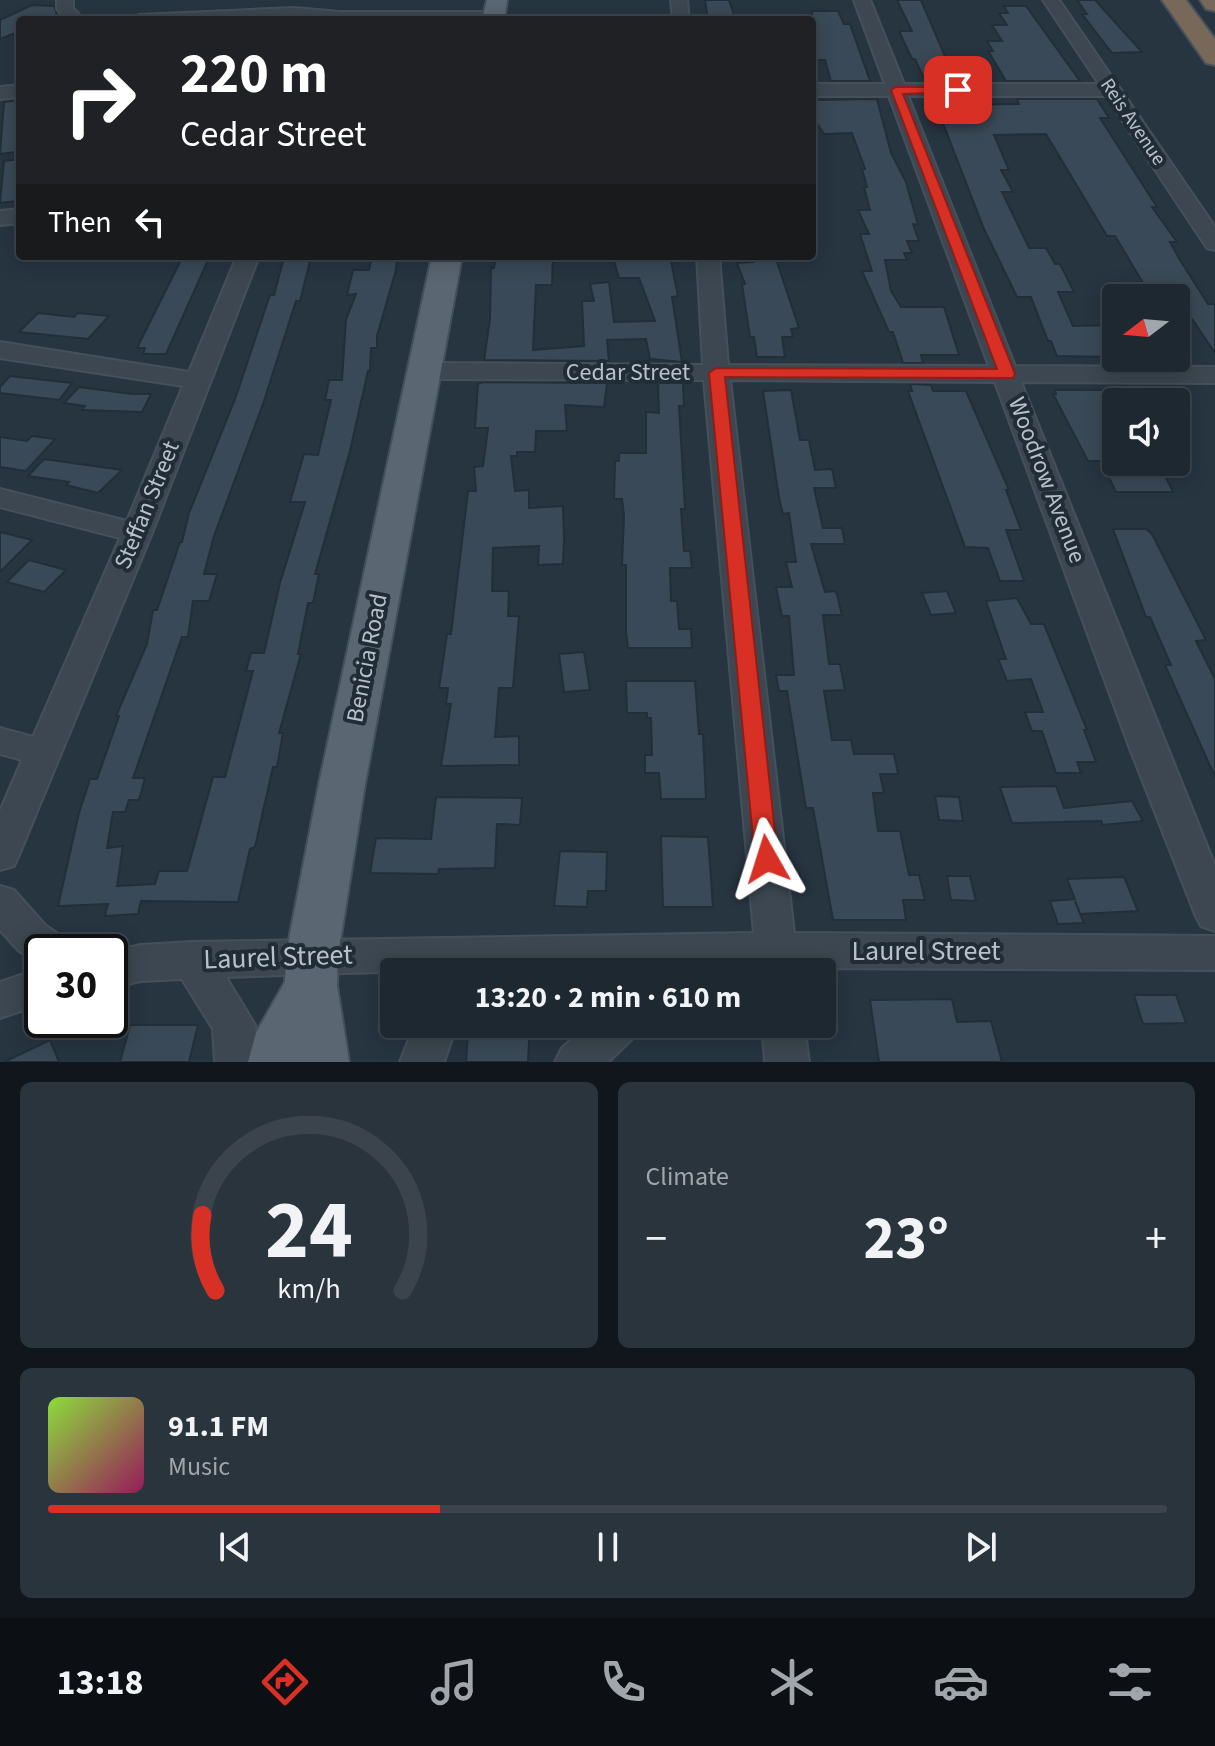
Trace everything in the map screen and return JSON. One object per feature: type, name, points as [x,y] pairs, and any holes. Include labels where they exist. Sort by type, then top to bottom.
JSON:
[{"type":"highway","points":[[1174,0],[1215,57]]},
{"type":"main road","name":"Benicia Road","points":[[321,1062],[312,971],[342,784],[446,260]]},
{"type":"main road","points":[[276,1062],[283,1033],[312,971]]},
{"type":"street","points":[[312,16],[340,0]]},
{"type":"street","name":"Woodrow Avenue","points":[[862,0],[1147,746],[1215,914]]},
{"type":"street","name":"Reis Avenue","points":[[1051,0],[1208,224],[1215,243]]},
{"type":"street","points":[[371,16],[494,12]]},
{"type":"street","points":[[816,90],[1112,90]]},
{"type":"street","name":"Steffan Street","points":[[43,753],[137,533],[246,260]]},
{"type":"street","points":[[708,260],[716,373],[777,958]]},
{"type":"street","points":[[0,350],[198,381]]},
{"type":"street","name":"Cedar Street","points":[[425,371],[1215,375]]},
{"type":"street","points":[[0,498],[137,533]]},
{"type":"street","points":[[0,741],[43,753],[0,855]]},
{"type":"street","points":[[0,902],[28,934]]},
{"type":"street","name":"Laurel Street","points":[[836,960],[1215,953]]},
{"type":"street","points":[[192,960],[234,1025],[237,1062]]},
{"type":"street","name":"Laurel Street","points":[[128,966],[192,960],[312,971],[380,967]]},
{"type":"street","points":[[0,1000],[24,992]]},
{"type":"street","points":[[422,1062],[431,1038]]},
{"type":"street","points":[[577,1062],[604,1038]]},
{"type":"street","points":[[784,1038],[787,1062]]},
{"type":"building","points":[[705,0],[729,0],[734,16],[708,16]]},
{"type":"building","points":[[897,0],[921,0],[947,61],[939,61],[945,81],[925,81],[899,31],[912,31]]},
{"type":"building","points":[[1077,0],[1095,0],[1142,52],[1112,53],[1082,14],[1087,14]]},
{"type":"building","points":[[32,5],[54,6],[57,14],[16,16],[16,33],[0,39],[0,20]]},
{"type":"building","points":[[1004,6],[1026,6],[1080,81],[1006,81],[988,51],[993,51],[987,41],[1002,41],[992,25],[1007,25],[999,13],[1008,13]]},
{"type":"building","points":[[812,11],[838,11],[844,24],[850,24],[870,81],[831,81],[825,60],[817,60],[816,57],[816,16],[812,16]]},
{"type":"building","points":[[877,99],[891,153],[906,182],[918,225],[913,224],[919,241],[907,241],[912,253],[904,253],[907,260],[885,260],[891,291],[901,307],[944,307],[959,355],[921,355],[923,363],[903,363],[893,332],[889,332],[862,271],[872,271],[860,234],[869,234],[858,210],[870,210],[864,187],[867,187],[862,169],[865,169],[852,133],[824,134],[816,122],[816,100]]},
{"type":"building","points":[[927,99],[954,99],[957,105],[1019,104],[1017,99],[1097,99],[1109,118],[1100,118],[1157,207],[1152,207],[1177,242],[1170,242],[1180,260],[1208,304],[1215,304],[1215,353],[1190,316],[1190,284],[1144,284],[1115,236],[1107,236],[1046,134],[994,135],[1009,170],[1001,170],[1013,192],[1002,192],[1029,248],[1046,248],[1055,264],[1060,264],[1074,292],[1058,292],[1073,326],[1102,325],[1102,357],[1057,356],[1031,297],[1017,297],[984,229],[942,121],[937,122]]},
{"type":"building","points":[[16,100],[16,152],[0,154],[4,102]]},
{"type":"building","points":[[16,160],[16,201],[0,203],[4,161]]},
{"type":"building","points":[[181,260],[208,260],[166,354],[143,354],[145,348],[137,348]]},
{"type":"building","points":[[283,260],[310,260],[300,301],[296,301],[263,404],[214,536],[204,574],[217,574],[209,601],[193,601],[188,637],[182,637],[133,778],[145,778],[139,800],[129,800],[125,812],[113,812],[107,848],[123,846],[117,886],[155,884],[159,871],[187,871],[213,777],[225,777],[253,671],[246,671],[251,653],[264,653],[280,583],[305,502],[290,502],[304,454],[318,455],[331,400],[325,400],[329,380],[342,380],[346,320],[356,294],[347,295],[353,270],[369,270],[371,260],[397,260],[377,336],[377,348],[371,348],[370,371],[315,574],[319,574],[313,603],[308,603],[298,654],[301,654],[279,733],[283,733],[277,767],[273,767],[255,847],[250,849],[238,902],[141,901],[138,914],[105,916],[108,904],[58,906],[90,779],[97,779],[119,716],[116,716],[147,644],[153,610],[157,610],[182,542],[189,513],[235,399],[270,295],[274,295]]},
{"type":"building","points":[[495,260],[553,260],[552,285],[536,285],[533,350],[584,346],[582,301],[594,301],[590,284],[609,282],[614,322],[655,321],[639,278],[619,278],[614,261],[671,260],[678,296],[672,297],[682,362],[650,359],[646,339],[607,340],[609,361],[484,360],[490,319],[491,268],[494,268]]},
{"type":"building","points":[[776,260],[799,328],[791,329],[793,337],[782,337],[785,357],[757,357],[754,337],[750,337],[742,284],[745,284],[737,263]]},
{"type":"building","points":[[38,313],[74,317],[78,313],[109,316],[88,339],[19,332]]},
{"type":"building","points":[[10,376],[72,383],[59,400],[0,393],[0,387]]},
{"type":"building","points":[[607,383],[604,407],[565,405],[567,431],[536,431],[535,452],[517,452],[517,456],[511,456],[515,491],[529,490],[529,508],[563,506],[564,537],[563,564],[538,565],[539,546],[493,548],[492,591],[509,591],[508,616],[519,616],[513,688],[499,688],[495,737],[519,736],[519,765],[441,766],[451,704],[446,704],[448,688],[439,688],[447,634],[451,634],[468,491],[476,491],[474,467],[483,466],[488,428],[475,428],[478,384]]},
{"type":"building","points":[[658,383],[683,383],[684,406],[679,406],[685,509],[681,509],[684,551],[690,551],[692,568],[670,568],[671,601],[677,601],[679,629],[691,629],[692,648],[628,648],[626,565],[622,565],[624,516],[622,499],[614,499],[615,461],[619,461],[619,453],[646,453],[646,412],[659,413]]},
{"type":"building","points":[[910,384],[931,385],[933,391],[966,391],[1009,490],[1006,490],[1021,530],[1006,530],[1024,581],[1000,581],[988,548],[965,547],[908,391],[912,391]]},
{"type":"building","points":[[79,387],[151,394],[142,412],[82,410],[85,406],[64,403]]},
{"type":"building","points":[[791,390],[800,440],[809,440],[815,470],[832,469],[836,488],[814,488],[823,528],[842,528],[845,544],[811,544],[825,592],[836,591],[842,615],[823,615],[829,664],[840,664],[845,690],[824,691],[832,740],[851,740],[854,754],[894,754],[898,774],[880,774],[884,793],[873,793],[878,831],[900,831],[909,875],[919,875],[925,900],[903,900],[906,920],[833,920],[813,808],[806,808],[787,691],[779,691],[776,675],[794,675],[789,616],[782,616],[776,587],[792,587],[786,562],[796,562],[789,513],[783,514],[779,498],[763,391]]},
{"type":"building","points":[[1055,390],[1102,390],[1102,463],[1088,461],[1053,394],[1056,394]]},
{"type":"building","points":[[32,436],[55,439],[26,471],[0,467],[0,437],[27,441]]},
{"type":"building","points":[[44,459],[122,470],[98,493],[66,485],[69,482],[28,476]]},
{"type":"building","points":[[1108,476],[1165,476],[1173,492],[1116,492]]},
{"type":"building","points":[[1113,529],[1146,529],[1152,534],[1206,640],[1196,641],[1215,679],[1215,777],[1165,665],[1171,665],[1150,617],[1146,617]]},
{"type":"building","points":[[0,532],[32,540],[0,572]]},
{"type":"building","points":[[29,560],[66,570],[44,592],[7,582]]},
{"type":"building","points":[[947,591],[956,613],[931,615],[922,593]]},
{"type":"building","points":[[1017,598],[1031,624],[1044,624],[1087,730],[1084,730],[1096,762],[1077,762],[1081,773],[1056,773],[1042,731],[1032,731],[1025,712],[1043,712],[1031,679],[1007,681],[998,659],[1006,659],[986,601]]},
{"type":"building","points":[[584,652],[590,690],[564,692],[559,654]]},
{"type":"building","points":[[626,681],[695,681],[699,734],[703,734],[706,799],[661,799],[659,773],[645,773],[645,755],[652,755],[651,718],[647,718],[647,713],[627,713]]},
{"type":"building","points":[[1056,786],[1064,808],[1132,801],[1143,821],[1103,825],[1101,821],[1012,823],[1000,787]]},
{"type":"building","points":[[935,796],[959,797],[963,821],[939,820]]},
{"type":"building","points":[[436,797],[522,798],[520,825],[497,824],[495,868],[439,869],[438,874],[370,873],[376,838],[431,839]]},
{"type":"building","points":[[661,836],[708,837],[713,907],[663,907]]},
{"type":"building","points":[[560,851],[607,852],[606,891],[588,891],[587,907],[554,906]]},
{"type":"building","points":[[947,876],[970,876],[976,901],[951,900]]},
{"type":"building","points":[[1124,877],[1138,911],[1080,914],[1084,923],[1058,924],[1050,901],[1075,899],[1067,879]]},
{"type":"building","points":[[1134,995],[1176,995],[1186,1023],[1143,1024]]},
{"type":"building","points":[[952,999],[957,1022],[991,1021],[1002,1062],[879,1062],[870,1000]]},
{"type":"building","points":[[130,1025],[198,1025],[189,1062],[120,1062]]},
{"type":"building","points":[[468,1038],[529,1038],[528,1062],[466,1062]]},
{"type":"building","points":[[50,1040],[59,1062],[4,1062]]},
{"type":"route","points":[[767,859],[716,373],[1007,374],[896,90],[958,90]]}]
